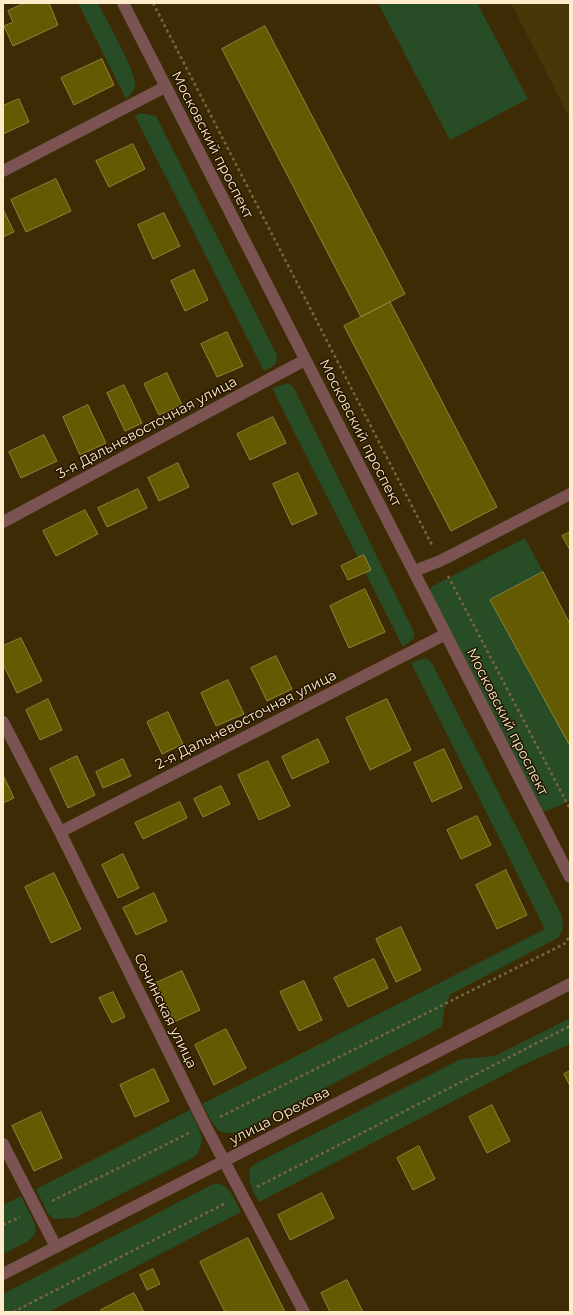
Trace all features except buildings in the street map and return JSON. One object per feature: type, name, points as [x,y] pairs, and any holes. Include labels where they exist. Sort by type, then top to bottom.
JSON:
[{"type":"street","name":"Московский проспект","points":[[123,3],[570,877]]},
{"type":"street","points":[[3,171],[165,87]]},
{"type":"street","name":"3-я Дальневосточная улица","points":[[3,522],[306,360]]},
{"type":"street","points":[[414,571],[440,561],[570,494]]},
{"type":"street","name":"2-я Дальневосточная улица","points":[[60,832],[446,634]]},
{"type":"street","name":"Сочинская улица","points":[[3,722],[60,832],[205,1125],[304,1312]]},
{"type":"street","name":"улица Орехова","points":[[3,1274],[570,984]]},
{"type":"street","points":[[3,1144],[56,1247]]},
{"type":"path","points":[[153,3],[440,561],[570,809]]},
{"type":"path","points":[[3,1226],[566,943],[570,934]]},
{"type":"path","points":[[13,1312],[570,1026]]},
{"type":"shaded area","points":[[511,3],[570,3],[570,119]]},
{"type":"green space","points":[[78,3],[98,3],[120,45],[131,69],[135,86],[132,93],[126,99]]},
{"type":"green space","points":[[378,3],[477,3],[528,99],[450,140]]},
{"type":"green space","points":[[141,113],[156,116],[277,355],[277,361],[272,367],[264,371],[135,116]]},
{"type":"green space","points":[[288,383],[294,388],[414,632],[414,638],[403,647],[272,388]]},
{"type":"green space","points":[[525,538],[543,572],[490,600],[570,746],[570,801],[546,811],[538,812],[428,594],[431,587]]},
{"type":"green space","points":[[424,658],[428,659],[433,665],[562,916],[563,929],[558,938],[451,994],[445,1005],[442,1027],[248,1128],[230,1133],[219,1130],[211,1120],[202,1104],[545,929],[411,663]]},
{"type":"green space","points":[[570,1018],[570,1044],[525,1064],[259,1202],[251,1186],[250,1178],[250,1168],[255,1164],[461,1059],[495,1056]]},
{"type":"green space","points":[[190,1110],[199,1128],[201,1138],[200,1150],[196,1156],[74,1218],[54,1219],[48,1214],[36,1189]]},
{"type":"green space","points":[[215,1183],[225,1187],[231,1193],[241,1212],[49,1312],[3,1312],[3,1294]]},
{"type":"green space","points":[[21,1196],[33,1220],[35,1233],[32,1238],[26,1242],[3,1254],[3,1205]]}]
